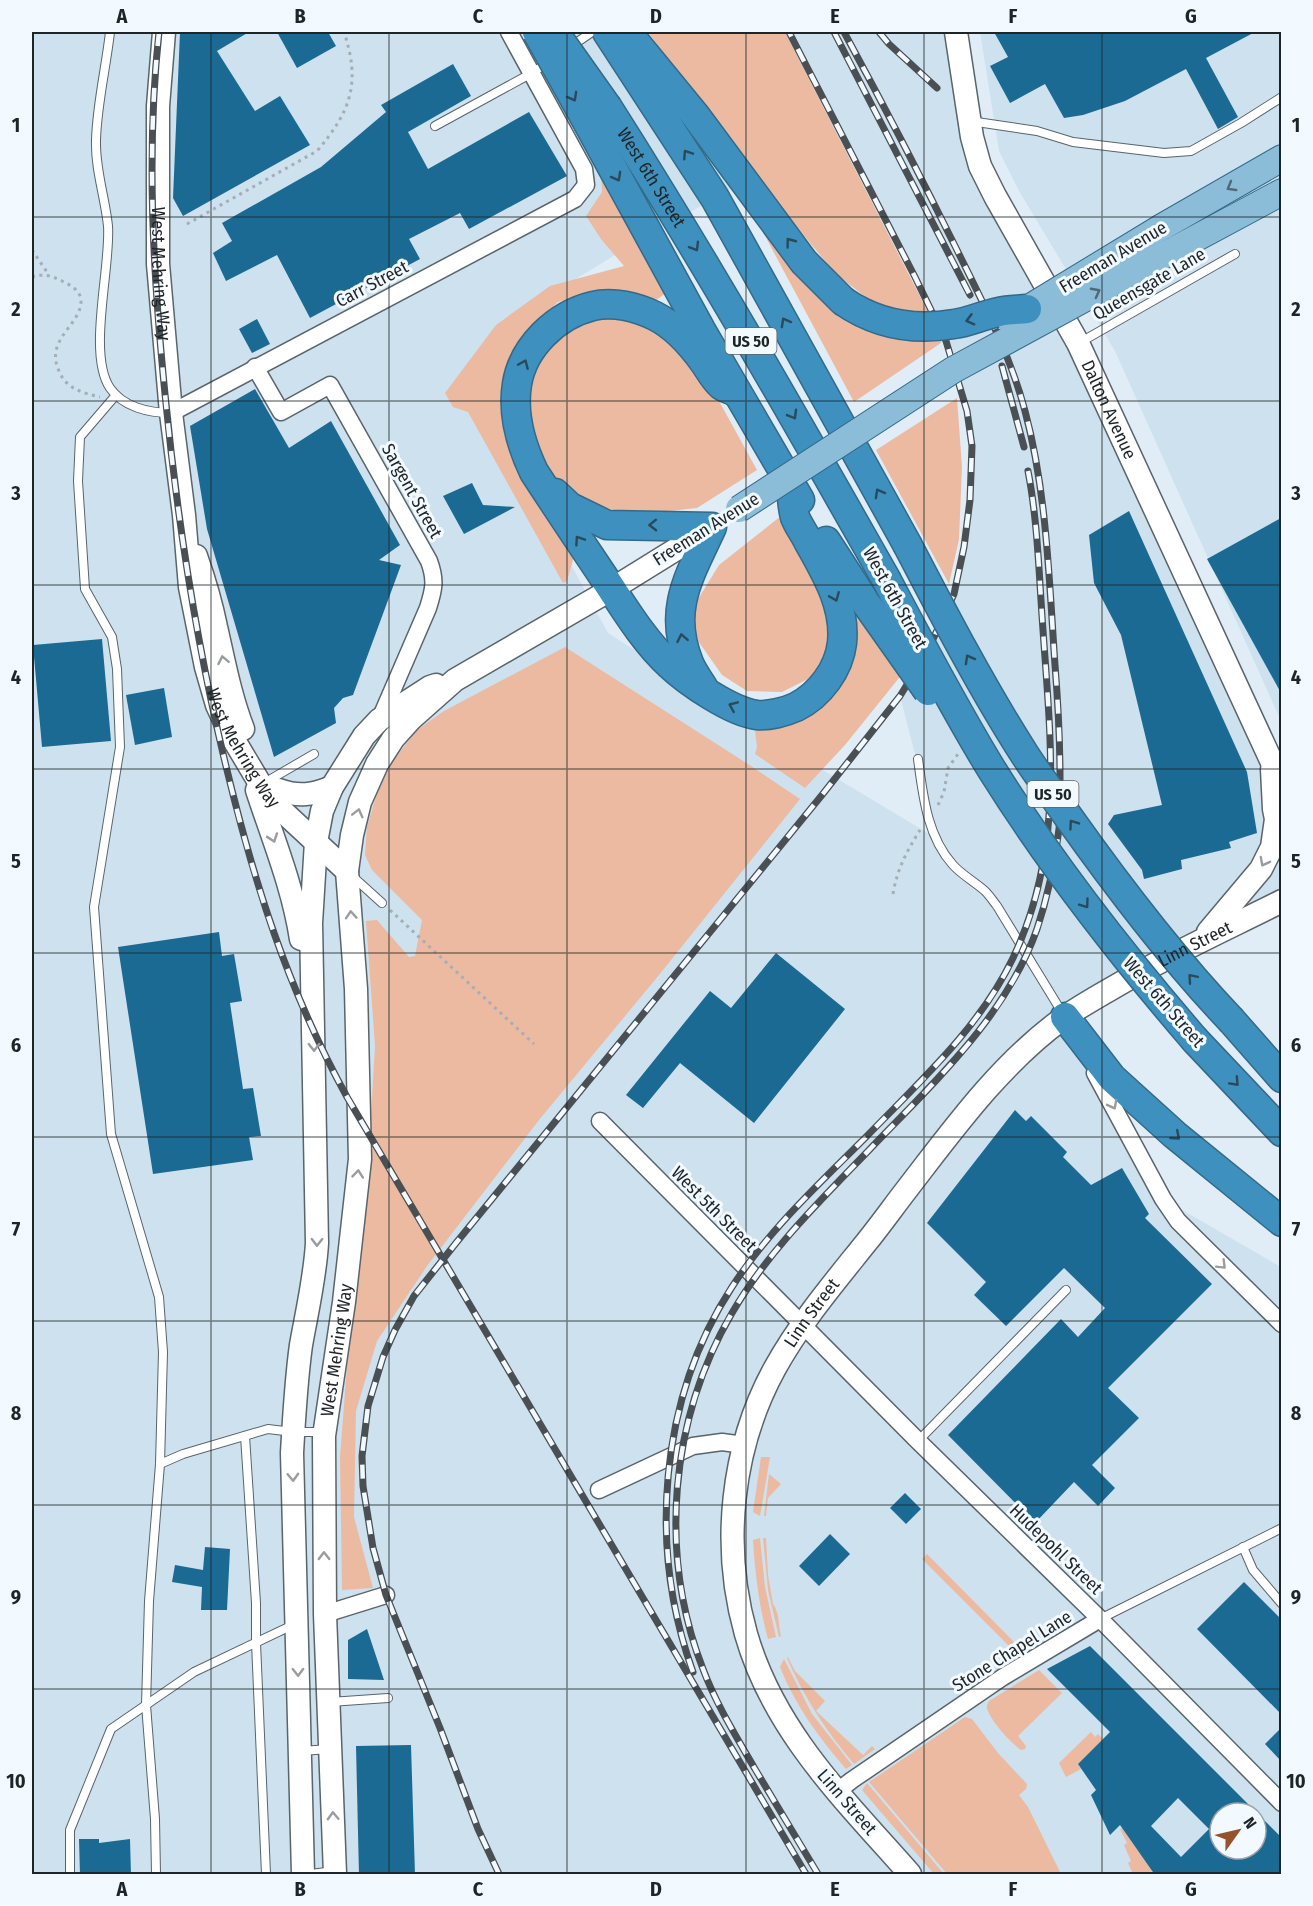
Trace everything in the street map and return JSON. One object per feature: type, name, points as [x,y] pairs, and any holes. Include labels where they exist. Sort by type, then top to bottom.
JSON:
[{"type":"highway","points":[[537,32],[598,117],[737,393],[791,485],[868,606],[963,741],[992,769]]},
{"type":"highway","name":"West 6th Street","points":[[554,32],[598,117],[675,213],[754,346],[992,769],[1052,860],[1109,938],[1195,1040],[1281,1132]]},
{"type":"highway","name":"West 6th Street","points":[[607,32],[648,73],[970,661],[1025,755],[1150,927],[1281,1078]]},
{"type":"highway","points":[[627,32],[648,73],[695,115],[804,262],[843,301],[860,313],[894,325],[914,327],[952,325],[999,312],[1027,309]]},
{"type":"highway","points":[[737,393],[721,385],[695,349],[676,330],[656,316],[635,308],[612,304],[593,306],[556,323],[538,339],[525,360],[517,384],[516,410],[521,440],[534,472],[647,640],[671,666],[705,691],[731,706],[756,715],[774,714],[808,701],[824,685],[835,667],[842,645],[842,623],[838,603],[795,517],[791,485]]},
{"type":"highway","points":[[534,472],[570,507],[607,525],[712,527],[683,592],[679,617],[689,663],[705,691]]},
{"type":"highway","points":[[1065,1017],[1112,1078],[1175,1135],[1281,1222]]},
{"type":"main road","name":"West Mehring Way","points":[[164,32],[158,106],[158,264],[190,587],[207,667],[217,705],[231,735],[265,792],[347,871],[356,989],[360,1159],[344,1302],[324,1432],[325,1614],[335,1873]]},
{"type":"main road","name":"Dalton Avenue","points":[[956,32],[969,121],[980,166],[1078,343],[1277,774]]},
{"type":"main road","name":"Freeman Avenue","points":[[953,370],[1027,309],[1281,158]]},
{"type":"main road","name":"Freeman Avenue","points":[[347,871],[360,802],[377,764],[393,739],[411,719],[455,680],[612,589],[712,527],[953,370],[1281,192]]},
{"type":"main road","name":"West Mehring Way","points":[[184,515],[208,590],[226,678],[235,708],[248,740],[308,834],[317,1243],[315,1274],[299,1366],[292,1453],[303,1875]]},
{"type":"main road","name":"Freeman Avenue","points":[[308,834],[322,811],[332,787],[364,736],[380,720],[430,687],[455,680]]},
{"type":"main road","points":[[248,762],[292,892],[313,1006]]},
{"type":"main road","points":[[1203,938],[1262,869],[1272,847],[1276,819],[1274,809],[1277,774]]},
{"type":"main road","points":[[275,785],[292,795],[322,792],[332,787]]},
{"type":"main road","name":"Linn Street","points":[[910,1875],[804,1750],[779,1712],[759,1670],[747,1634],[735,1580],[733,1547],[735,1495],[744,1445],[756,1409],[768,1381],[802,1325],[826,1292],[983,1094],[1022,1053],[1065,1017],[1086,1003],[1203,938],[1281,901]]},
{"type":"street","points":[[509,32],[532,74]]},
{"type":"street","name":"Carr Street","points":[[171,412],[575,200],[586,185],[584,169],[532,74]]},
{"type":"street","name":"Sargent Street","points":[[255,367],[281,412],[330,385],[432,568],[433,591],[428,608],[380,720]]},
{"type":"street","points":[[1065,1017],[1163,1199],[1178,1221],[1281,1324]]},
{"type":"street","name":"West 5th Street","points":[[600,1121],[802,1325]]},
{"type":"street","name":"Hudepohl Street","points":[[802,1325],[1100,1619],[1281,1803]]},
{"type":"street","points":[[599,1490],[693,1446],[722,1442],[744,1445]]},
{"type":"street","points":[[325,1614],[386,1594]]},
{"type":"street","name":"Stone Chapel Lane","points":[[838,1791],[1003,1677],[1100,1619]]},
{"type":"lane","points":[[110,32],[95,142],[108,225],[100,323],[101,360],[109,387],[128,404],[153,413],[171,412]]},
{"type":"lane","points":[[435,126],[532,74],[592,32]]},
{"type":"lane","points":[[969,121],[1037,131],[1073,142],[1164,153],[1191,151],[1281,97]]},
{"type":"lane","name":"Queensgate Lane","points":[[1078,343],[1235,254]]},
{"type":"lane","points":[[116,395],[80,437],[78,481],[85,589],[112,637],[117,669],[120,747],[94,907],[111,1134],[159,1297],[163,1352],[160,1464],[149,1600],[146,1705],[156,1875]]},
{"type":"lane","points":[[275,785],[314,754]]},
{"type":"lane","points":[[918,759],[928,816],[936,839],[955,867],[986,892],[997,906],[1065,1017]]},
{"type":"lane","points":[[347,871],[382,903]]},
{"type":"lane","points":[[918,1441],[1066,1290]]},
{"type":"lane","points":[[160,1464],[183,1454],[268,1429],[324,1432]]},
{"type":"lane","points":[[245,1436],[256,1603],[266,1875]]},
{"type":"lane","name":"Stone Chapel Lane","points":[[1100,1619],[1281,1528]]},
{"type":"lane","points":[[1244,1547],[1253,1570],[1281,1604]]},
{"type":"lane","points":[[70,1875],[70,1830],[111,1729],[194,1672],[297,1623]]},
{"type":"lane","points":[[329,1702],[388,1698]]},
{"type":"lane","points":[[300,1751],[331,1749]]},
{"type":"lane","points":[[311,1875],[335,1873]]},
{"type":"path","points":[[187,224],[317,151],[333,132],[343,114],[351,90],[352,60],[344,32]]},
{"type":"path","points":[[32,250],[49,275]]},
{"type":"path","points":[[32,278],[38,275],[49,275],[69,285],[78,292],[81,299],[79,311],[57,347],[54,361],[60,375],[72,388],[86,394],[102,397],[116,395]]},
{"type":"path","points":[[382,903],[534,1044]]},
{"type":"shaded area","points":[[32,32],[787,32],[825,123],[780,161],[553,293],[481,398],[608,633],[791,751],[941,841],[932,820],[900,696],[927,652],[954,594],[964,547],[970,500],[972,446],[967,411],[946,341],[789,32],[956,32],[972,137],[1281,784],[1281,901],[1065,1017],[1163,1199],[1281,1267],[1281,1874],[32,1874]]},
{"type":"shaded area","points":[[648,32],[785,32],[929,314],[909,314],[873,303],[835,273],[748,168]]},
{"type":"shaded area","points":[[980,32],[1281,32],[1281,721],[1115,351],[1019,191],[999,151]]},
{"type":"shaded area","points":[[601,174],[671,289],[654,302],[631,292],[592,294],[558,302],[526,332],[505,379],[575,553],[567,581],[563,583],[468,412],[453,407],[445,393],[496,325],[550,286],[624,266],[601,239],[586,216],[602,192]]},
{"type":"shaded area","points":[[735,180],[836,308],[868,331],[911,338],[939,336],[941,343],[854,402]]},
{"type":"shaded area","points":[[620,312],[675,339],[719,401],[757,470],[697,508],[633,515],[579,498],[554,478],[539,456],[533,442],[526,382],[562,327]]},
{"type":"shaded area","points":[[957,398],[962,467],[959,539],[949,584],[876,450]]},
{"type":"shaded area","points":[[781,516],[832,613],[828,646],[812,677],[782,692],[747,691],[722,675],[696,638],[695,604],[719,565]]},
{"type":"shaded area","points":[[845,592],[903,673],[845,745],[805,788],[755,754],[757,747],[754,722],[811,709]]},
{"type":"shaded area","points":[[565,647],[800,799],[539,1120],[427,1266],[377,1341],[356,1411],[354,1517],[373,1588],[342,1590],[340,1457],[350,1327],[365,1215],[375,1046],[366,921],[377,920],[409,957],[415,956],[422,920],[372,870],[365,855],[367,827],[377,793],[392,762],[417,730],[444,711]]},
{"type":"shaded area","points":[[761,1457],[770,1457],[760,1516],[753,1512]]},
{"type":"shaded area","points":[[769,1474],[781,1484],[768,1498],[766,1516],[764,1516]]},
{"type":"shaded area","points":[[760,1538],[765,1587],[776,1637],[768,1639],[756,1577],[753,1540]]},
{"type":"shaded area","points":[[763,1538],[766,1538],[768,1575],[773,1604],[778,1616],[781,1636],[779,1637],[768,1590]]},
{"type":"shaded area","points":[[927,1554],[1019,1647],[1029,1638],[1036,1643],[1009,1660],[1002,1658],[1011,1648],[922,1559]]},
{"type":"shaded area","points":[[787,1658],[795,1671],[825,1701],[816,1711],[863,1755],[872,1746],[875,1749],[854,1764],[816,1713]]},
{"type":"shaded area","points":[[784,1659],[812,1714],[852,1765],[846,1769],[800,1708],[780,1667]]},
{"type":"shaded area","points":[[1039,1670],[1062,1693],[1018,1736],[1026,1746],[1021,1750],[990,1716],[987,1706],[989,1701]]},
{"type":"shaded area","points":[[965,1717],[972,1719],[998,1753],[1027,1784],[1026,1789],[1019,1795],[1028,1807],[1061,1874],[947,1874],[869,1782]]},
{"type":"shaded area","points":[[1091,1732],[1095,1737],[1098,1734],[1103,1739],[1078,1764],[1081,1769],[1066,1777],[1059,1763]]},
{"type":"shaded area","points":[[867,1783],[944,1874],[934,1874],[862,1790]]},
{"type":"shaded area","points":[[1122,1828],[1153,1871],[1146,1874],[1133,1874],[1128,1863],[1131,1861],[1124,1845],[1127,1843],[1120,1829]]},
{"type":"building","points":[[180,32],[249,32],[217,51],[255,111],[280,96],[310,145],[183,216],[173,198]]},
{"type":"building","points":[[277,32],[328,32],[336,46],[297,68]]},
{"type":"building","points":[[994,32],[1255,32],[1206,58],[1238,117],[1218,129],[1186,69],[1125,101],[1083,115],[1064,118],[1045,84],[1010,103],[990,66],[1008,57]]},
{"type":"building","points":[[453,64],[471,96],[408,132],[428,169],[529,112],[567,176],[469,229],[460,213],[409,239],[420,259],[310,318],[277,255],[226,281],[213,253],[232,241],[222,223],[321,167],[386,112],[381,105]]},
{"type":"building","points":[[257,319],[270,344],[252,353],[239,329]]},
{"type":"building","points":[[255,389],[289,448],[331,421],[400,545],[379,560],[401,565],[353,695],[343,698],[334,708],[336,723],[274,757],[207,529],[190,426]]},
{"type":"building","points":[[472,483],[483,505],[515,507],[464,534],[443,496]]},
{"type":"building","points":[[1129,511],[1247,772],[1257,833],[1229,842],[1231,848],[1181,860],[1182,869],[1144,879],[1142,870],[1108,824],[1114,815],[1162,805],[1121,635],[1094,583],[1089,535]]},
{"type":"building","points":[[1281,518],[1281,693],[1207,559]]},
{"type":"building","points":[[102,639],[111,741],[42,747],[33,645]]},
{"type":"building","points":[[164,688],[172,737],[135,745],[126,695]]},
{"type":"building","points":[[219,932],[222,956],[234,954],[242,1001],[230,1003],[243,1089],[253,1088],[261,1136],[249,1137],[253,1160],[153,1174],[118,947]]},
{"type":"building","points":[[776,953],[845,1009],[754,1123],[680,1063],[643,1108],[626,1095],[710,991],[731,1008]]},
{"type":"building","points":[[1015,1110],[1026,1121],[1031,1116],[1067,1152],[1063,1157],[1091,1185],[1122,1168],[1149,1214],[1145,1218],[1212,1284],[1108,1388],[1139,1418],[1092,1465],[1115,1488],[1098,1506],[1074,1482],[1035,1523],[948,1435],[1061,1319],[1078,1337],[1105,1308],[1064,1268],[1006,1326],[974,1295],[986,1282],[927,1223]]},
{"type":"building","points":[[905,1493],[921,1509],[906,1524],[890,1508]]},
{"type":"building","points":[[830,1534],[850,1554],[819,1586],[799,1566]]},
{"type":"building","points":[[205,1547],[230,1549],[227,1610],[201,1610],[202,1587],[172,1582],[175,1565],[203,1570]]},
{"type":"building","points":[[1244,1582],[1281,1619],[1281,1714],[1197,1629]]},
{"type":"building","points":[[367,1629],[384,1680],[348,1679],[348,1640]]},
{"type":"building","points":[[1090,1646],[1245,1801],[1208,1801],[1208,1828],[1178,1798],[1151,1826],[1181,1857],[1208,1830],[1208,1861],[1268,1861],[1268,1824],[1281,1837],[1281,1875],[1155,1875],[1120,1825],[1110,1835],[1091,1795],[1096,1790],[1078,1764],[1110,1732],[1047,1669]]},
{"type":"building","points":[[1281,1728],[1281,1761],[1265,1744]]},
{"type":"building","points":[[411,1745],[415,1875],[359,1875],[356,1746]]},
{"type":"building","points":[[79,1839],[99,1839],[99,1843],[130,1839],[131,1875],[80,1875]]},
{"type":"railway","points":[[159,32],[152,167],[154,258],[175,487],[196,625],[215,717],[236,807],[274,934],[307,1016],[347,1097],[806,1874]]},
{"type":"railway","points":[[499,1874],[478,1829],[386,1595],[373,1548],[363,1486],[362,1456],[368,1406],[383,1357],[414,1296],[900,696],[927,652],[954,594],[964,547],[970,500],[972,446],[967,411],[946,341],[789,32]]},
{"type":"railway","points":[[834,32],[970,295]]},
{"type":"railway","points":[[818,1874],[720,1707],[703,1669],[689,1625],[680,1580],[676,1534],[677,1488],[684,1442],[695,1397],[711,1354],[746,1290],[779,1247],[815,1207],[966,1047],[1007,991],[1024,961],[1041,917],[1055,854],[1060,810],[1058,707],[1046,537],[1038,473],[1025,411],[1012,369],[986,309],[916,168],[844,32]]},
{"type":"railway","points":[[879,32],[937,88]]},
{"type":"railway","points":[[1002,366],[1024,447]]},
{"type":"railway","points":[[693,1672],[679,1624],[670,1575],[666,1525],[668,1475],[676,1425],[689,1377],[708,1331],[732,1287],[761,1247],[812,1191],[927,1075],[983,1008],[1013,958],[1029,918],[1040,877],[1047,837],[1050,756],[1038,550],[1028,471]]}]
